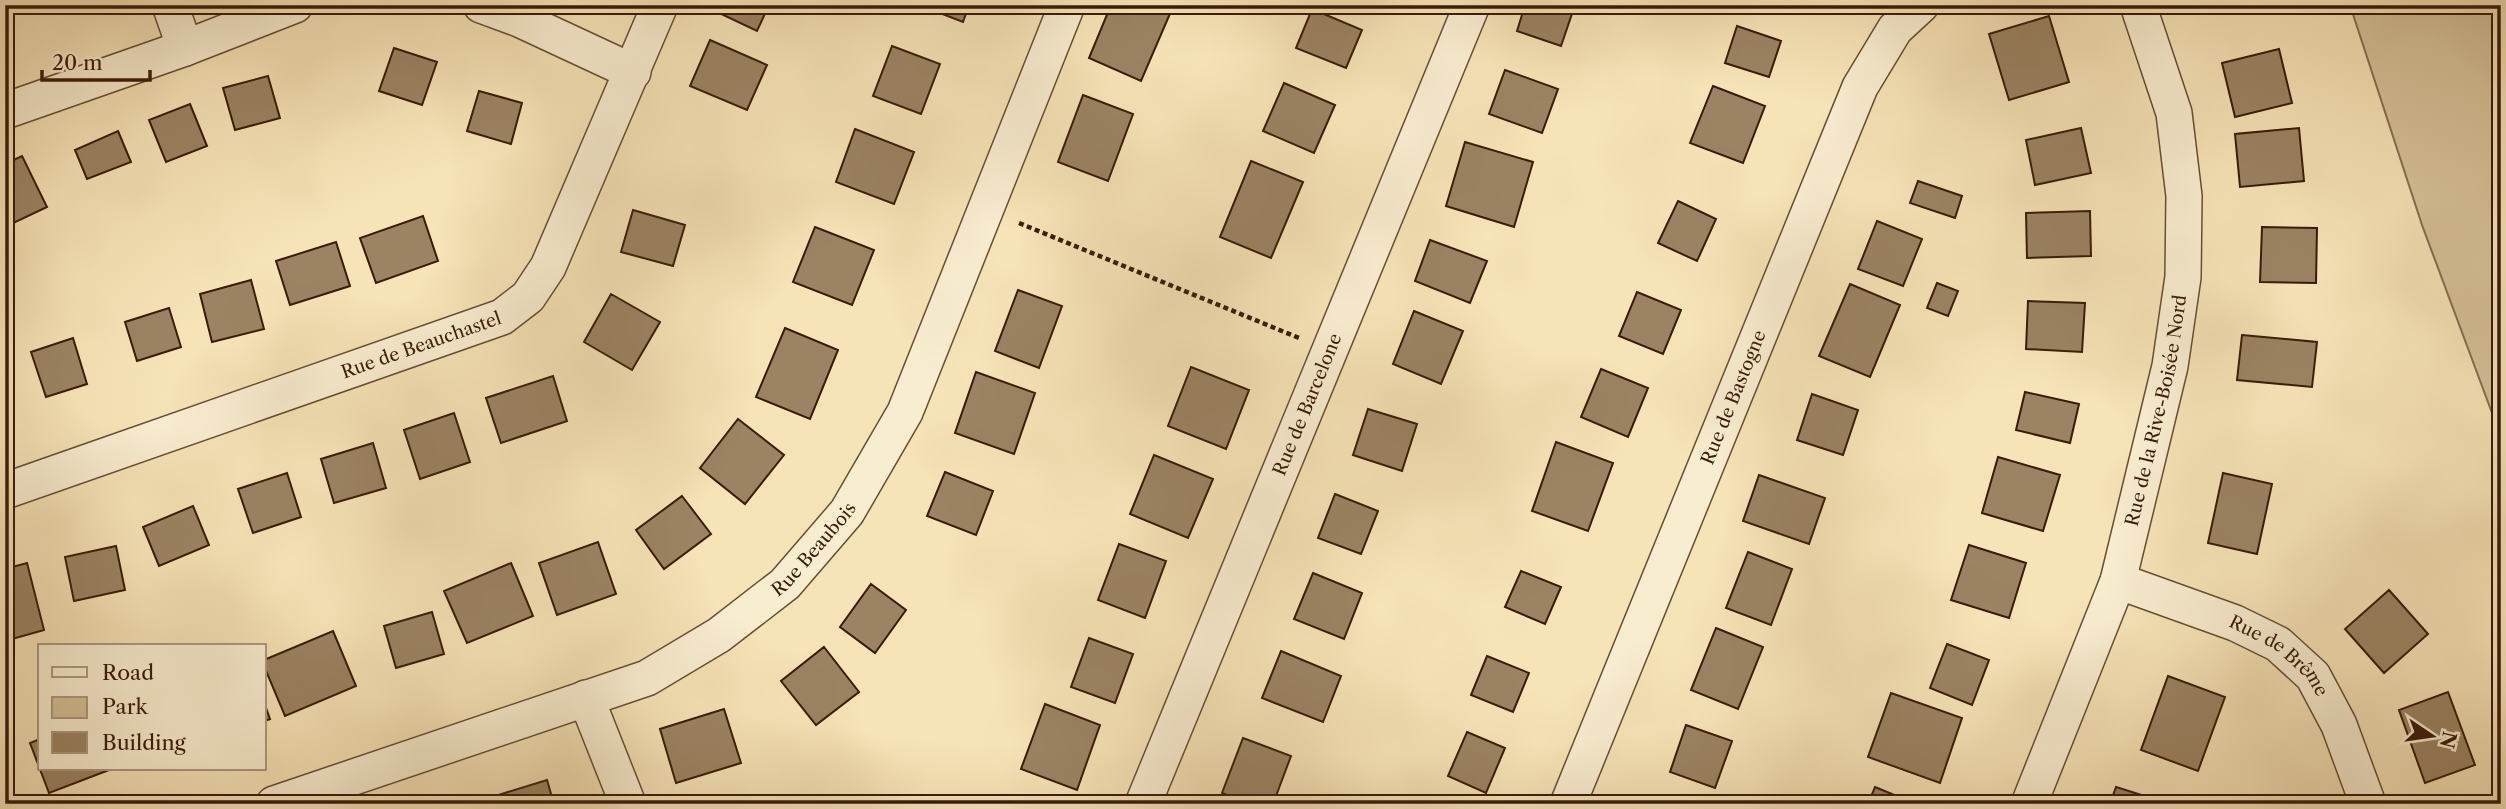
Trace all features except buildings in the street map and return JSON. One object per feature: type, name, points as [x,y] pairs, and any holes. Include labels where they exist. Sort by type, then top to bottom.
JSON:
[{"type":"street","points":[[170,5],[184,48]]},
{"type":"street","points":[[5,111],[184,48],[295,5]]},
{"type":"street","points":[[481,5],[519,19],[633,72]]},
{"type":"street","name":"Rue de Beauchastel","points":[[5,491],[502,317],[528,297],[548,267],[660,5]]},
{"type":"street","name":"Rue Beaubois","points":[[274,804],[647,678],[719,635],[785,584],[847,512],[905,412],[1067,5]]},
{"type":"street","name":"Rue de Barcelone","points":[[1143,804],[1472,5]]},
{"type":"street","name":"Rue de Bastogne","points":[[1568,804],[1860,88],[1895,29],[1921,5]]},
{"type":"street","name":"Rue de la Rive-Boisée Nord","points":[[2029,804],[2118,581],[2170,366],[2183,277],[2184,196],[2174,113],[2138,5]]},
{"type":"street","name":"Rue de Brême","points":[[2118,581],[2235,623],[2278,644],[2313,676],[2339,725],[2368,804]]},
{"type":"street","points":[[586,698],[628,804]]},
{"type":"path","points":[[986,209],[1330,350]]},
{"type":"green space","points":[[2350,5],[2501,5],[2501,437],[2422,225]]}]
